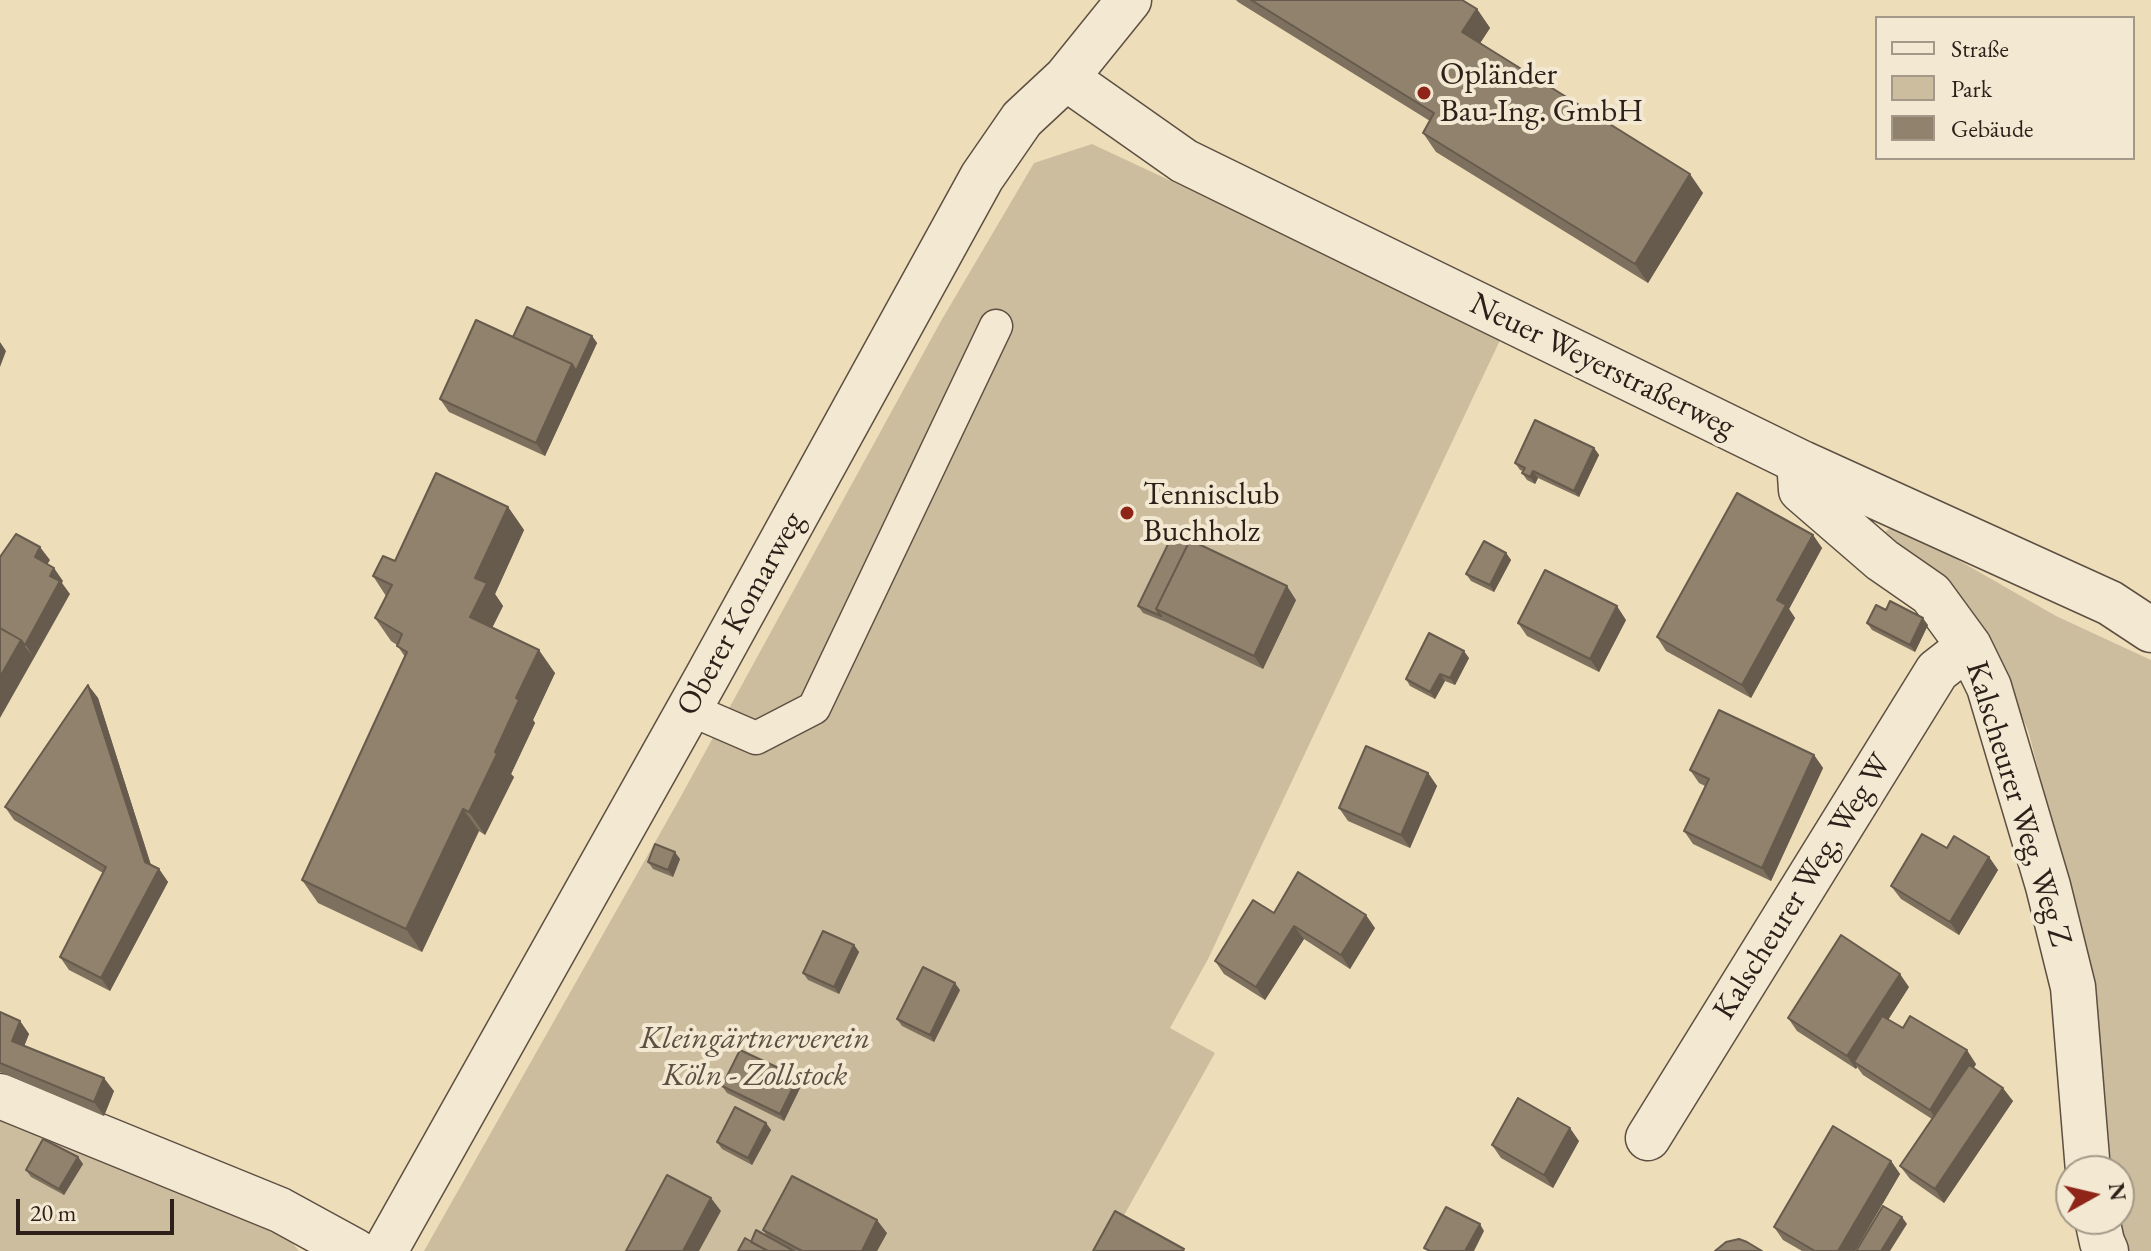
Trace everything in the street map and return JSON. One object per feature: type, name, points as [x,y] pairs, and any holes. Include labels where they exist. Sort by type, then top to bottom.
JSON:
[{"type":"street","name":"Oberer Komarweg","points":[[385,1251],[982,177],[1022,119],[1066,78],[1129,0]]},
{"type":"street","name":"Neuer Weyerstraßerweg","points":[[1066,78],[1184,161],[1802,463],[2110,603],[2151,630]]},
{"type":"street","name":"Kalscheurer Weg, Weg Z","points":[[1802,463],[1801,490],[1882,560],[1931,594],[1969,646],[1989,687],[2048,886],[2073,987],[2087,1155]]},
{"type":"street","name":"Kalscheurer Weg, Weg W","points":[[1648,1138],[1937,671],[1969,646]]},
{"type":"street","points":[[0,1096],[280,1210],[355,1251]]},
{"type":"lane","points":[[689,709],[756,738],[814,708],[996,326]]},
{"type":"green space","name":"Tennisclub Buchholz","points":[[1092,144],[1502,336],[1208,959],[1170,1028],[1215,1053],[1104,1251],[424,1251],[680,798],[941,321],[1034,163]]},
{"type":"green space","points":[[1895,524],[2056,616],[2151,660],[2151,1251],[2120,1251],[2120,1235],[2135,1235],[2135,1155],[2103,1155],[2076,915],[2028,730],[1969,607],[1880,536]]},
{"type":"green space","points":[[0,1119],[244,1215],[289,1239],[299,1251],[0,1251]]},
{"type":"building","points":[[1251,0],[1462,0],[1477,9],[1462,32],[1690,174],[1635,264],[1423,133],[1434,113]]},
{"type":"building","points":[[527,307],[592,336],[576,371],[572,364],[513,337]]},
{"type":"building","points":[[476,320],[572,364],[536,443],[440,399]]},
{"type":"building","points":[[1535,420],[1594,448],[1574,491],[1533,471],[1530,477],[1522,473],[1525,468],[1515,463]]},
{"type":"building","points":[[436,473],[508,507],[475,578],[487,583],[470,617],[539,650],[516,698],[519,700],[495,752],[497,754],[469,812],[463,809],[406,929],[302,880],[407,652],[397,646],[402,634],[375,618],[392,585],[373,576],[383,556],[395,561]]},
{"type":"building","points":[[1737,493],[1813,535],[1777,600],[1786,605],[1742,685],[1657,637]]},
{"type":"building","points":[[16,534],[40,547],[35,557],[54,568],[50,576],[60,581],[25,645],[0,628],[0,557]]},
{"type":"building","points":[[1172,536],[1188,544],[1156,609],[1161,616],[1138,606]]},
{"type":"building","points":[[1190,540],[1287,586],[1254,656],[1156,609]]},
{"type":"building","points":[[1484,541],[1506,553],[1490,585],[1466,574]]},
{"type":"building","points":[[1545,570],[1617,606],[1590,659],[1518,623]]},
{"type":"building","points":[[1890,601],[1923,618],[1910,645],[1867,623],[1876,605],[1886,610]]},
{"type":"building","points":[[0,628],[21,640],[0,677]]},
{"type":"building","points":[[1429,633],[1464,651],[1450,678],[1440,674],[1430,692],[1406,679]]},
{"type":"building","points":[[88,685],[145,862],[159,869],[101,978],[60,957],[106,867],[5,807]]},
{"type":"building","points":[[1719,710],[1814,755],[1762,868],[1684,831],[1709,779],[1690,770]]},
{"type":"building","points":[[1366,746],[1428,773],[1401,835],[1339,808]]},
{"type":"building","points":[[1922,834],[1947,848],[1954,836],[1989,857],[1950,922],[1891,886]]},
{"type":"building","points":[[655,844],[675,852],[668,870],[648,862]]},
{"type":"building","points":[[1298,872],[1366,915],[1341,955],[1294,926],[1256,987],[1215,961],[1253,900],[1274,913]]},
{"type":"building","points":[[823,931],[854,945],[834,987],[803,973]]},
{"type":"building","points":[[1841,935],[1900,974],[1847,1056],[1788,1018]]},
{"type":"building","points":[[923,967],[955,983],[930,1035],[897,1019]]},
{"type":"building","points":[[0,1012],[20,1021],[12,1041],[104,1078],[94,1102],[0,1063]]},
{"type":"building","points":[[1882,1016],[1903,1028],[1910,1016],[1967,1050],[1930,1110],[1854,1062]]},
{"type":"building","points":[[740,1050],[798,1077],[780,1114],[722,1086]]},
{"type":"building","points":[[1969,1065],[2003,1088],[1935,1189],[1900,1166]]},
{"type":"building","points":[[1518,1098],[1570,1128],[1544,1175],[1492,1145]]},
{"type":"building","points":[[735,1107],[766,1123],[748,1158],[717,1142]]},
{"type":"building","points":[[1833,1126],[1891,1161],[1838,1251],[1815,1251],[1774,1227]]},
{"type":"building","points":[[43,1139],[78,1157],[59,1189],[26,1170]]},
{"type":"building","points":[[667,1175],[711,1198],[683,1251],[626,1251]]},
{"type":"building","points":[[792,1176],[877,1220],[862,1251],[802,1251],[763,1230]]},
{"type":"building","points":[[1883,1206],[1902,1217],[1881,1251],[1856,1251]]},
{"type":"building","points":[[1446,1207],[1480,1224],[1465,1251],[1430,1251],[1424,1248]]},
{"type":"building","points":[[1115,1211],[1184,1249],[1183,1251],[1093,1251]]},
{"type":"building","points":[[756,1230],[794,1251],[768,1251],[751,1242]]},
{"type":"building","points":[[745,1238],[768,1251],[738,1251]]},
{"type":"building","points":[[1739,1239],[1762,1251],[1715,1251],[1726,1242]]},
{"type":"place","name":"Opländer Bau-Ing. GmbH","points":[[1424,93]]},
{"type":"place","name":"Tennisclub Buchholz","points":[[1127,513]]},
{"type":"park label","name":"Kleingärtnerverein Köln - Zollstock","points":[[755,1058]]}]
